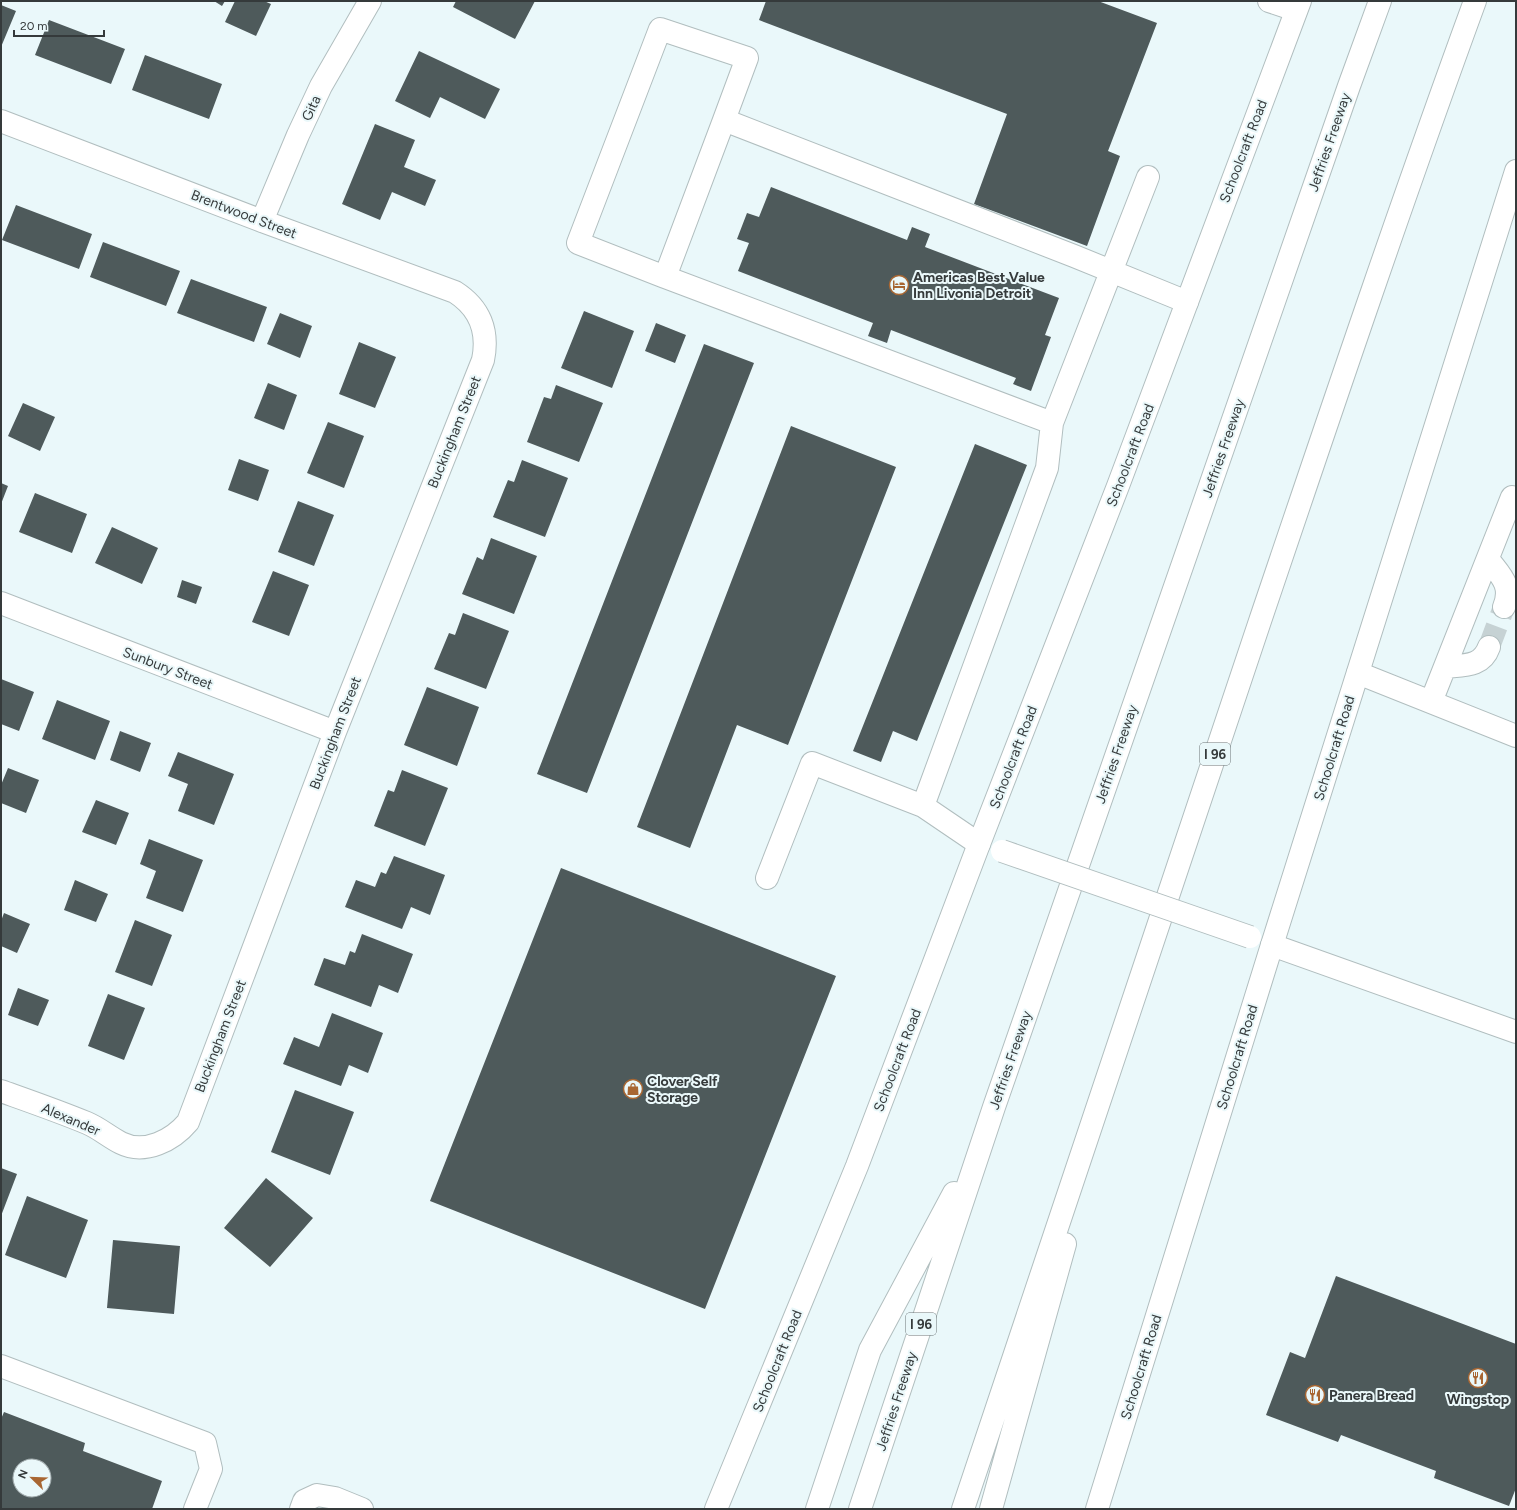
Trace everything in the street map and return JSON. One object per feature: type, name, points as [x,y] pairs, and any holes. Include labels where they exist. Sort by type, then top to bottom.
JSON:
[{"type":"main road","name":"Gita","points":[[262,221],[298,135],[321,86],[370,1]]},
{"type":"main road","points":[[1269,1],[1298,6]]},
{"type":"main road","name":"Jeffries Freeway","points":[[860,1509],[983,1139],[1343,101],[1380,1]]},
{"type":"main road","name":"I 96","points":[[962,1509],[1144,965],[1337,396],[1435,111],[1475,1]]},
{"type":"main road","name":"Schoolcraft Road","points":[[716,1509],[857,1166],[979,844],[1118,486],[1298,6]]},
{"type":"main road","points":[[665,277],[747,58],[660,29],[578,243],[665,277],[1052,423]]},
{"type":"main road","points":[[724,120],[1187,302]]},
{"type":"main road","name":"Brentwood Street","points":[[1,121],[262,221],[455,292],[466,299],[479,316]]},
{"type":"main road","name":"Schoolcraft Road","points":[[1097,1509],[1272,945],[1516,171]]},
{"type":"main road","points":[[923,806],[1047,468],[1052,423],[1148,177]]},
{"type":"main road","name":"Buckingham Street","points":[[163,1142],[180,1132],[188,1122],[335,732],[483,360],[486,347],[485,334],[479,316]]},
{"type":"main road","points":[[1432,702],[1512,497],[1516,499]]},
{"type":"main road","points":[[1488,559],[1506,584],[1508,593],[1504,607]]},
{"type":"main road","name":"Sunbury Street","points":[[1,603],[335,732]]},
{"type":"main road","points":[[1445,667],[1474,663],[1481,660],[1489,647]]},
{"type":"main road","points":[[1358,673],[1516,736]]},
{"type":"main road","points":[[767,878],[812,763],[923,806],[979,844],[1272,945],[1516,1032]]},
{"type":"main road","points":[[991,1509],[1144,965]]},
{"type":"main road","name":"Alexander","points":[[1,1091],[89,1124],[122,1144],[139,1147],[152,1146],[163,1142]]},
{"type":"main road","points":[[816,1509],[870,1350],[983,1139]]},
{"type":"main road","points":[[1,1366],[205,1443],[211,1469],[195,1509]]},
{"type":"main road","points":[[301,1509],[304,1501],[317,1495],[335,1498],[362,1509]]},
{"type":"building","points":[[214,1],[225,1],[222,6]]},
{"type":"building","points":[[235,1],[264,1],[271,4],[256,36],[225,22]]},
{"type":"building","points":[[456,1],[535,1],[515,39],[453,7]]},
{"type":"building","points":[[766,1],[1098,1],[1157,23],[1108,151],[1120,156],[1087,246],[974,204],[1007,114],[759,20]]},
{"type":"building","points":[[1,5],[16,11],[1,47]]},
{"type":"building","points":[[49,20],[125,49],[111,84],[35,55]]},
{"type":"building","points":[[419,51],[500,89],[485,119],[440,97],[430,118],[395,101]]},
{"type":"building","points":[[145,55],[222,84],[209,119],[132,90]]},
{"type":"building","points":[[375,124],[415,140],[404,167],[436,180],[425,206],[392,192],[380,220],[342,204]]},
{"type":"building","name":"Americas Best Value Inn Livonia Detroit","points":[[771,187],[907,240],[912,227],[930,234],[925,247],[1059,298],[1045,335],[1051,337],[1031,391],[1013,384],[1016,378],[891,330],[887,343],[868,336],[873,323],[738,271],[749,243],[737,239],[747,213],[759,217]]},
{"type":"building","points":[[16,205],[92,234],[79,269],[2,240]]},
{"type":"building","points":[[103,242],[180,271],[166,306],[90,277]]},
{"type":"building","points":[[191,279],[267,307],[254,342],[177,313]]},
{"type":"building","points":[[584,311],[634,331],[612,388],[561,368]]},
{"type":"building","points":[[280,313],[312,326],[300,358],[267,344]]},
{"type":"building","points":[[656,323],[686,335],[675,363],[645,351]]},
{"type":"building","points":[[359,342],[396,357],[375,408],[339,394]]},
{"type":"building","points":[[704,344],[754,363],[587,793],[537,774]]},
{"type":"building","points":[[268,383],[297,395],[284,430],[254,418]]},
{"type":"building","points":[[556,385],[603,403],[579,462],[527,442],[544,397],[551,399]]},
{"type":"building","points":[[23,403],[55,417],[40,451],[8,436]]},
{"type":"building","points":[[328,422],[364,436],[344,488],[307,473]]},
{"type":"building","points":[[791,426],[896,467],[788,745],[737,725],[690,848],[637,827]]},
{"type":"building","points":[[975,444],[1027,465],[917,741],[893,731],[881,762],[853,751]]},
{"type":"building","points":[[239,459],[269,470],[258,501],[228,490]]},
{"type":"building","points":[[522,460],[568,478],[545,537],[493,517],[508,480],[514,482]]},
{"type":"building","points":[[1,483],[8,486],[1,504]]},
{"type":"building","points":[[35,493],[87,514],[72,553],[19,532]]},
{"type":"building","points":[[298,501],[334,515],[314,566],[278,552]]},
{"type":"building","points":[[112,527],[158,548],[142,584],[95,563]]},
{"type":"building","points":[[491,538],[537,556],[514,614],[462,594],[477,557],[483,560]]},
{"type":"building","points":[[273,571],[309,585],[289,636],[252,622]]},
{"type":"building","points":[[182,580],[202,587],[196,604],[177,597]]},
{"type":"building","points":[[463,613],[509,631],[486,689],[434,669],[449,633],[455,635]]},
{"type":"building","points":[[1,679],[34,692],[19,731],[1,724]]},
{"type":"building","points":[[427,687],[479,707],[457,766],[404,745]]},
{"type":"building","points":[[57,700],[110,721],[95,760],[42,739]]},
{"type":"building","points":[[120,731],[151,743],[140,772],[110,760]]},
{"type":"building","points":[[178,752],[234,774],[214,825],[178,811],[188,784],[168,776]]},
{"type":"building","points":[[8,768],[39,780],[26,813],[1,803],[1,785]]},
{"type":"building","points":[[402,770],[448,788],[425,846],[374,826],[388,790],[394,792]]},
{"type":"building","points":[[96,800],[129,813],[116,845],[82,832]]},
{"type":"building","points":[[149,839],[203,860],[183,912],[146,898],[156,871],[140,864]]},
{"type":"building","points":[[394,856],[445,875],[430,915],[411,907],[402,929],[345,907],[356,880],[375,887],[381,872],[386,874]]},
{"type":"building","name":"Clover Self Storage","points":[[561,868],[836,976],[705,1309],[430,1201]]},
{"type":"building","points":[[75,880],[108,894],[96,922],[64,910]]},
{"type":"building","points":[[4,913],[30,924],[17,953],[1,946],[1,921]]},
{"type":"building","points":[[135,920],[172,935],[152,986],[115,972]]},
{"type":"building","points":[[362,934],[413,954],[398,993],[379,985],[371,1007],[314,985],[324,958],[345,965],[350,951],[355,953]]},
{"type":"building","points":[[18,988],[49,1000],[38,1026],[8,1015]]},
{"type":"building","points":[[108,994],[145,1008],[124,1060],[88,1046]]},
{"type":"building","points":[[332,1013],[383,1033],[368,1073],[349,1065],[341,1086],[283,1064],[294,1037],[319,1047]]},
{"type":"building","points":[[295,1090],[354,1112],[330,1175],[271,1152]]},
{"type":"building","points":[[1,1168],[17,1174],[1,1216]]},
{"type":"building","points":[[266,1178],[313,1218],[270,1267],[224,1228]]},
{"type":"building","points":[[27,1196],[88,1220],[66,1278],[5,1255]]},
{"type":"building","points":[[113,1240],[180,1246],[174,1314],[107,1308]]},
{"type":"building","points":[[1336,1276],[1516,1344],[1516,1488],[1509,1506],[1434,1478],[1436,1471],[1341,1435],[1338,1442],[1266,1415],[1290,1352],[1305,1358]]},
{"type":"building","points":[[4,1412],[85,1443],[83,1451],[162,1481],[152,1509],[1,1509],[1,1419]]},
{"type":"tunnel","points":[[1489,647],[1504,607]]},
{"type":"place","name":"Americas Best Value Inn Livonia Detroit","points":[[899,285]]},
{"type":"place","name":"Clover Self Storage","points":[[633,1089]]},
{"type":"place","name":"Wingstop","points":[[1478,1378]]},
{"type":"place","name":"Panera Bread","points":[[1315,1395]]}]
